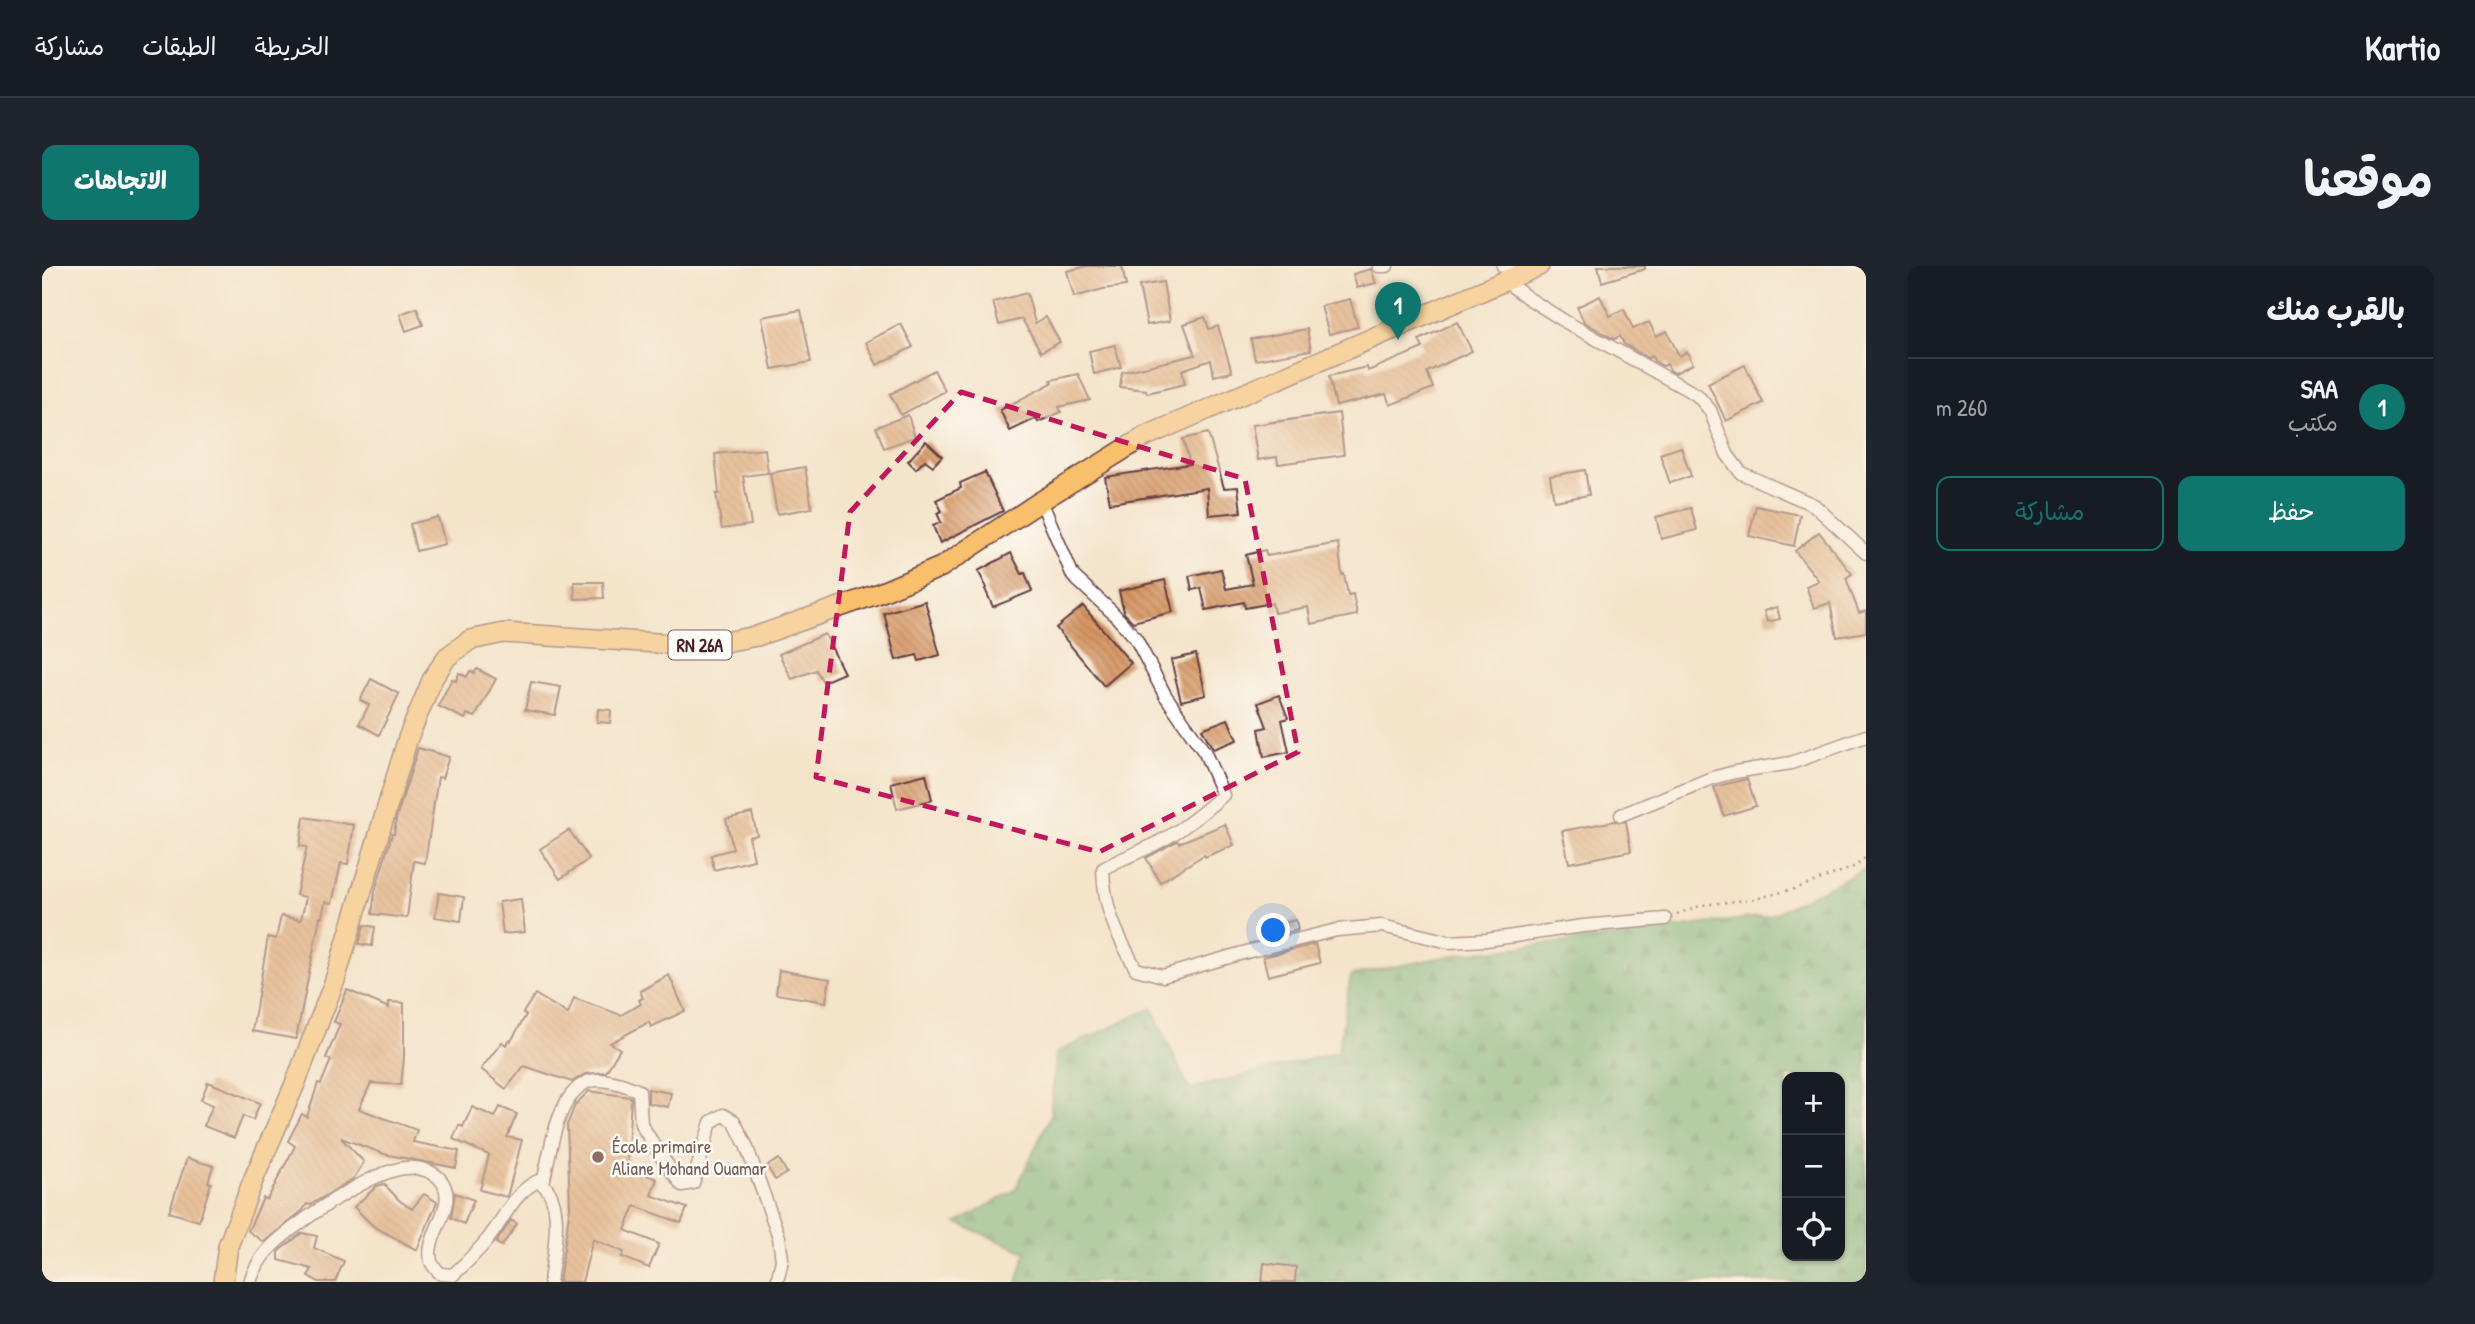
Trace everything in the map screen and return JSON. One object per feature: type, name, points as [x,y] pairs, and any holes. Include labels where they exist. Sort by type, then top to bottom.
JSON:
[{"type":"main road","name":"RN 26A","points":[[223,1282],[228,1246],[335,980],[408,738],[433,678],[447,657],[470,639],[504,634],[574,636],[703,646],[757,636],[877,594],[941,567],[1144,437],[1505,274],[1533,269]]},
{"type":"street","points":[[1379,266],[1387,266]]},
{"type":"street","points":[[1505,274],[1566,322],[1697,395],[1710,410],[1727,454],[1741,473],[1814,505],[1866,553]]},
{"type":"street","points":[[1041,501],[1073,576],[1135,637],[1165,695],[1205,753],[1223,795],[1202,813],[1157,843],[1122,858],[1104,870],[1104,895],[1116,932],[1136,970],[1163,976],[1336,930],[1382,926],[1449,942],[1665,919]]},
{"type":"street","points":[[1621,815],[1712,778],[1791,763],[1866,736]]},
{"type":"street","points":[[543,1183],[560,1115],[573,1092],[589,1081],[613,1082],[639,1091],[641,1124],[682,1185],[693,1183],[710,1122],[723,1115],[734,1121],[746,1145],[779,1237],[782,1260],[777,1282]]},
{"type":"street","points":[[250,1282],[255,1266],[281,1238],[330,1204],[383,1174],[404,1168],[423,1169],[439,1177],[446,1189],[446,1198],[431,1249],[431,1263],[440,1274],[453,1275],[489,1237],[526,1186],[538,1181],[547,1186],[553,1196],[556,1221],[550,1282]]},
{"type":"path","points":[[1665,919],[1702,905],[1755,899],[1798,888],[1856,866],[1866,857]]},
{"type":"highlighted area","points":[[961,392],[1245,479],[1298,752],[1099,852],[816,777],[850,512]]},
{"type":"green space","points":[[1866,868],[1866,1282],[1017,1282],[1026,1252],[957,1223],[1015,1190],[1050,1117],[1056,1053],[1152,1008],[1189,1089],[1338,1052],[1351,975],[1459,954],[1771,915]]},
{"type":"building","points":[[1087,266],[1122,266],[1126,286],[1074,297],[1067,271]]},
{"type":"building","points":[[1598,266],[1645,266],[1645,269],[1602,282]]},
{"type":"building","points":[[1371,269],[1376,283],[1357,288],[1353,274]]},
{"type":"building","points":[[1163,282],[1170,321],[1147,325],[1139,286]]},
{"type":"building","points":[[1027,293],[1035,323],[1046,317],[1060,342],[1041,352],[1022,319],[999,325],[993,302]]},
{"type":"building","points":[[1600,296],[1610,316],[1624,309],[1633,329],[1649,322],[1656,336],[1667,331],[1679,356],[1687,352],[1693,364],[1675,373],[1667,364],[1663,366],[1654,361],[1652,356],[1648,358],[1624,344],[1620,336],[1614,339],[1584,322],[1577,307]]},
{"type":"building","points":[[1350,299],[1358,327],[1329,334],[1321,306]]},
{"type":"building","points":[[417,308],[423,325],[406,331],[400,314]]},
{"type":"building","points":[[801,310],[811,362],[772,369],[762,317]]},
{"type":"building","points":[[1205,317],[1209,329],[1218,326],[1232,372],[1214,376],[1211,360],[1182,370],[1185,384],[1147,393],[1146,390],[1120,387],[1122,372],[1195,355],[1184,324]]},
{"type":"building","points":[[1457,322],[1472,351],[1427,372],[1433,388],[1390,405],[1386,394],[1336,406],[1329,376],[1367,367],[1368,371],[1423,348],[1419,340]]},
{"type":"building","points":[[901,324],[913,347],[877,365],[866,342]]},
{"type":"building","points":[[1307,329],[1311,350],[1255,360],[1251,339]]},
{"type":"building","points":[[1115,345],[1121,367],[1094,374],[1089,351]]},
{"type":"building","points":[[1745,365],[1763,403],[1726,421],[1708,383]]},
{"type":"building","points":[[934,370],[945,391],[901,415],[890,394]]},
{"type":"building","points":[[1078,374],[1090,400],[1059,407],[1061,412],[1038,422],[1037,418],[1010,431],[1000,410],[1052,383],[1051,380]]},
{"type":"building","points":[[1339,413],[1344,455],[1278,464],[1277,457],[1258,460],[1252,425]]},
{"type":"building","points":[[908,415],[915,437],[884,448],[876,427]]},
{"type":"building","points":[[1208,433],[1224,488],[1238,487],[1241,512],[1209,515],[1207,488],[1110,503],[1105,477],[1190,464],[1183,439]]},
{"type":"building","points":[[926,441],[942,456],[933,466],[925,460],[916,469],[908,461]]},
{"type":"building","points":[[1681,447],[1691,476],[1670,483],[1660,454]]},
{"type":"building","points":[[765,449],[768,473],[743,476],[751,525],[722,529],[716,494],[719,494],[715,454]]},
{"type":"building","points":[[805,467],[812,508],[777,514],[770,473]]},
{"type":"building","points":[[1585,470],[1589,495],[1554,501],[1550,476]]},
{"type":"building","points":[[985,472],[1003,511],[940,543],[933,526],[941,522],[937,513],[942,511],[936,500],[961,488],[960,483]]},
{"type":"building","points":[[1756,506],[1800,515],[1794,546],[1749,536]]},
{"type":"building","points":[[1691,508],[1697,530],[1661,539],[1656,517]]},
{"type":"building","points":[[438,517],[445,544],[416,551],[410,524]]},
{"type":"building","points":[[1819,532],[1852,574],[1846,578],[1859,613],[1866,611],[1866,632],[1837,637],[1830,603],[1814,608],[1806,586],[1819,581],[1795,551]]},
{"type":"building","points":[[1338,543],[1342,575],[1344,574],[1348,595],[1353,594],[1357,615],[1311,624],[1308,607],[1274,613],[1272,603],[1245,608],[1244,602],[1206,610],[1201,588],[1192,590],[1189,576],[1221,569],[1226,589],[1253,584],[1246,555],[1265,550],[1267,556]]},
{"type":"building","points":[[1011,553],[1022,574],[1025,573],[1032,591],[993,607],[978,571]]},
{"type":"building","points":[[1165,580],[1173,612],[1133,622],[1124,613],[1119,591]]},
{"type":"building","points":[[574,582],[603,582],[604,598],[575,599]]},
{"type":"building","points":[[925,601],[940,655],[919,661],[917,655],[896,660],[884,613]]},
{"type":"building","points":[[1083,606],[1131,663],[1104,686],[1056,628]]},
{"type":"building","points":[[1777,607],[1780,619],[1767,622],[1764,611]]},
{"type":"building","points":[[825,634],[844,673],[823,682],[816,670],[792,679],[779,654]]},
{"type":"building","points":[[1196,654],[1206,695],[1181,701],[1171,660]]},
{"type":"building","points":[[477,669],[496,679],[475,717],[467,714],[465,719],[438,706],[452,679],[456,681],[459,673],[467,677],[470,671],[474,673]]},
{"type":"building","points":[[371,679],[399,694],[379,735],[359,724],[369,705],[360,700]]},
{"type":"building","points":[[531,682],[561,687],[555,715],[525,710]]},
{"type":"building","points":[[1279,695],[1288,718],[1282,720],[1289,752],[1264,757],[1259,729],[1267,727],[1258,703]]},
{"type":"building","points":[[598,709],[611,710],[610,723],[597,722]]},
{"type":"building","points":[[1228,719],[1237,740],[1213,749],[1202,729]]},
{"type":"building","points":[[418,748],[449,757],[442,778],[438,777],[425,863],[414,861],[407,918],[372,914],[375,891]]},
{"type":"building","points":[[926,774],[932,800],[897,809],[891,783]]},
{"type":"building","points":[[1747,779],[1756,806],[1724,816],[1714,787]]},
{"type":"building","points":[[752,813],[757,835],[749,837],[754,860],[714,870],[711,855],[733,849],[726,819]]},
{"type":"building","points":[[304,817],[354,825],[348,864],[341,863],[332,903],[325,902],[320,917],[296,1039],[252,1031],[268,937],[276,939],[281,916],[301,920],[306,897],[296,895],[307,847],[300,846]]},
{"type":"building","points":[[1615,821],[1626,822],[1631,851],[1569,863],[1562,831]]},
{"type":"building","points":[[1225,824],[1234,845],[1205,857],[1204,855],[1160,882],[1146,858],[1177,841],[1179,843]]},
{"type":"building","points":[[569,830],[589,859],[560,879],[540,849]]},
{"type":"building","points":[[439,893],[464,897],[461,921],[435,917]]},
{"type":"building","points":[[521,899],[525,932],[503,934],[499,902]]},
{"type":"building","points":[[1296,920],[1298,930],[1282,934],[1279,924]]},
{"type":"building","points":[[364,925],[375,927],[372,946],[359,944]]},
{"type":"building","points":[[1315,944],[1320,963],[1268,976],[1263,957]]},
{"type":"building","points":[[779,970],[830,979],[826,1002],[776,994]]},
{"type":"building","points":[[669,975],[685,1011],[651,1027],[649,1022],[610,1043],[620,1049],[606,1072],[585,1074],[572,1082],[524,1066],[506,1089],[481,1069],[502,1042],[506,1045],[508,1040],[511,1041],[535,994],[568,1014],[574,998],[621,1015],[641,1004],[639,1000],[643,998],[640,991]]},
{"type":"building","points":[[347,990],[389,1008],[389,1002],[404,1003],[401,1085],[371,1083],[359,1109],[417,1130],[413,1142],[459,1151],[456,1168],[384,1154],[341,1138],[364,1162],[354,1178],[310,1205],[307,1204],[264,1242],[248,1231],[263,1198],[267,1200],[295,1146],[288,1141],[302,1114],[307,1117],[318,1083],[321,1084],[331,1060],[326,1058],[340,1024],[334,1022]]},
{"type":"building","points":[[208,1082],[260,1103],[253,1120],[243,1116],[234,1138],[204,1126],[213,1105],[201,1100]]},
{"type":"building","points":[[648,1089],[671,1093],[668,1107],[648,1103]]},
{"type":"building","points":[[589,1091],[631,1097],[627,1167],[657,1179],[651,1195],[687,1208],[681,1223],[635,1206],[625,1230],[659,1244],[649,1268],[622,1257],[624,1252],[593,1239],[582,1282],[559,1282],[570,1207],[567,1125],[575,1105]]},
{"type":"building","points":[[472,1107],[495,1117],[500,1107],[517,1114],[507,1137],[522,1140],[507,1197],[480,1190],[489,1155],[453,1139],[459,1125],[463,1127]]},
{"type":"building","points":[[187,1158],[213,1166],[208,1182],[211,1183],[199,1221],[169,1212]]},
{"type":"building","points":[[779,1159],[787,1173],[775,1180],[767,1166]]},
{"type":"building","points":[[384,1184],[412,1209],[424,1194],[437,1202],[417,1250],[373,1226],[354,1207],[377,1186]]},
{"type":"building","points":[[455,1193],[474,1200],[464,1224],[451,1218]]},
{"type":"building","points":[[511,1220],[517,1224],[502,1246],[496,1243]]},
{"type":"building","points":[[302,1233],[317,1236],[314,1248],[344,1261],[335,1282],[319,1282],[308,1276],[312,1269],[279,1260],[279,1251]]},
{"type":"building","points":[[1264,1263],[1296,1267],[1295,1282],[1262,1282]]},
{"type":"place","name":"SAA","points":[[1398,340]]},
{"type":"place","name":"École primaire Aliane Mohand Ouamar","points":[[598,1157]]}]
